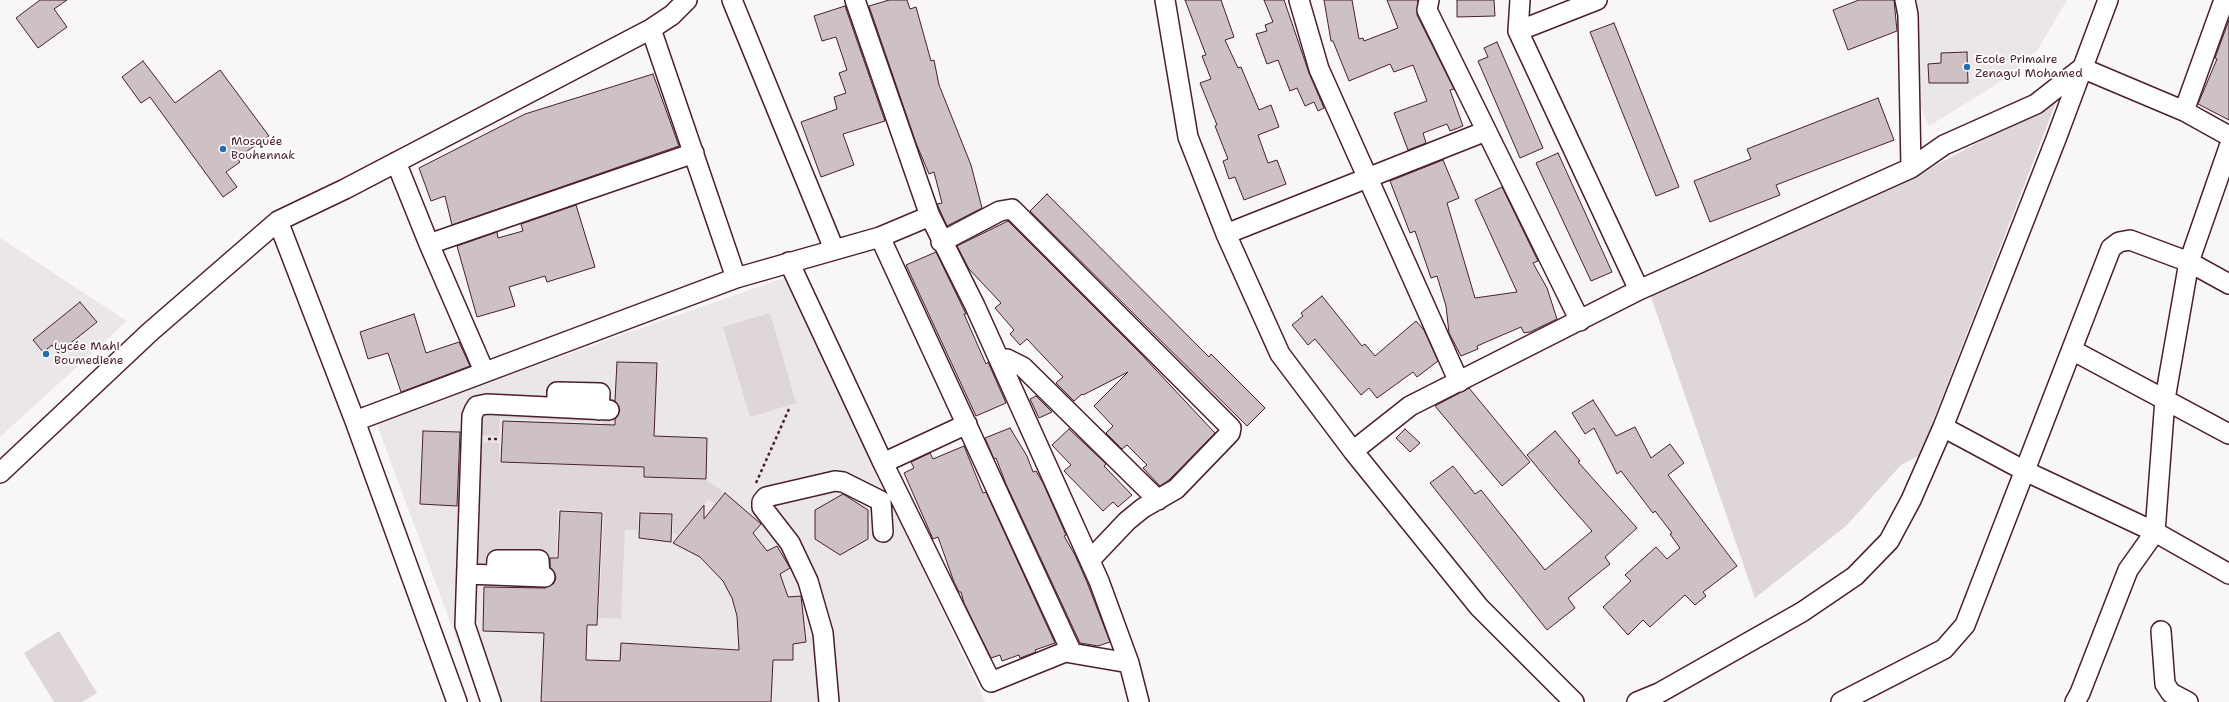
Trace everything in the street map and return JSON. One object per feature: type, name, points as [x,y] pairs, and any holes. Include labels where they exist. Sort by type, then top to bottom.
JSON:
[{"type":"street","points":[[0,473],[150,332],[278,221],[396,162],[651,28],[672,15],[687,0]]},
{"type":"street","points":[[732,0],[834,249]]},
{"type":"street","points":[[855,0],[930,216],[941,242],[975,306],[1090,560],[1129,663],[1139,702]]},
{"type":"street","points":[[1165,0],[1188,137],[1226,234],[1280,354],[1353,451],[1478,607],[1574,702]]},
{"type":"street","points":[[1299,0],[1319,69],[1459,382]]},
{"type":"street","points":[[1429,0],[1426,10],[1580,321]]},
{"type":"street","points":[[1520,0],[1518,31],[1639,290]]},
{"type":"street","points":[[1518,31],[1597,0]]},
{"type":"street","points":[[1905,0],[1908,15],[1911,168]]},
{"type":"street","points":[[1637,702],[1659,693],[1802,612],[1855,576],[1888,541],[1911,500],[1943,426],[2108,0]]},
{"type":"street","points":[[2184,111],[2225,8]]},
{"type":"street","points":[[651,28],[736,278]]},
{"type":"street","points":[[1353,451],[1410,406],[1639,290],[1911,168],[1944,145],[2036,104],[2082,68]]},
{"type":"street","points":[[2082,68],[2184,111],[2229,136]]},
{"type":"street","points":[[1226,234],[1486,131]]},
{"type":"street","points":[[2075,702],[2080,693],[2128,570],[2155,532],[2165,399],[2189,262],[2229,147]]},
{"type":"street","points":[[429,244],[694,154]]},
{"type":"street","points":[[396,162],[429,244],[484,371]]},
{"type":"street","points":[[941,242],[1000,211],[1012,209],[1228,424],[1230,433],[1176,489],[1127,521],[1090,560]]},
{"type":"street","points":[[355,421],[484,371],[736,278],[880,237],[930,216]]},
{"type":"street","points":[[278,221],[355,421],[457,702]]},
{"type":"street","points":[[880,237],[1072,653]]},
{"type":"street","points":[[1841,702],[1944,649],[1965,625],[2111,248],[2119,242],[2130,240],[2189,262],[2229,284]]},
{"type":"street","points":[[789,262],[883,463],[991,682],[1059,654],[1072,653],[1129,663]]},
{"type":"street","points":[[2072,350],[2229,434]]},
{"type":"street","points":[[999,359],[1007,359],[1023,367],[1158,500]]},
{"type":"street","points":[[491,702],[466,631],[466,574],[472,416],[477,406],[487,404],[557,407],[557,392],[600,393],[604,410]]},
{"type":"street","points":[[883,463],[967,424]]},
{"type":"street","points":[[1943,426],[2025,471],[2155,532],[2229,574]]},
{"type":"street","points":[[829,702],[823,633],[808,581],[790,543],[762,507],[762,502],[766,498],[835,481],[843,482],[881,501],[883,532]]},
{"type":"street","points":[[466,574],[496,575],[497,560],[539,560],[543,577]]},
{"type":"street","points":[[2161,631],[2166,684],[2171,692],[2188,702]]},
{"type":"path","points":[[762,502],[750,495],[789,409]]},
{"type":"shaded area","name":"Ecole Primaire Zenagui Mohamed","points":[[1917,0],[2067,0],[2037,51],[1997,84],[1929,126],[1918,101]]},
{"type":"shaded area","points":[[2057,100],[1920,455],[1901,465],[1846,526],[1755,598],[1650,294],[1916,176]]},
{"type":"shaded area","name":"Lycée Mahi Boumediene","points":[[0,238],[127,321],[0,437]]},
{"type":"shaded area","points":[[786,277],[985,702],[480,702],[376,422]]},
{"type":"shaded area","points":[[770,313],[796,403],[750,417],[723,327]]},
{"type":"shaded area","points":[[482,413],[611,414],[610,428],[603,430],[603,422],[500,418],[499,436],[480,435]]},
{"type":"shaded area","points":[[479,442],[499,443],[499,463],[626,467],[626,459],[643,460],[643,478],[706,480],[724,492],[715,504],[708,499],[678,535],[673,533],[673,513],[638,511],[638,530],[625,530],[621,619],[580,616],[580,613],[599,613],[604,512],[558,509],[555,594],[548,586],[491,569],[476,569]]},
{"type":"shaded area","points":[[59,631],[97,693],[82,702],[54,702],[24,653]]},
{"type":"building","points":[[40,0],[67,0],[54,9],[67,27],[38,48],[16,18]]},
{"type":"building","points":[[889,0],[907,0],[910,9],[916,7],[931,61],[934,60],[939,85],[971,165],[982,208],[947,226],[937,204],[942,203],[934,172],[929,174],[916,143],[869,6]]},
{"type":"building","points":[[1185,0],[1221,0],[1234,37],[1225,40],[1238,68],[1241,67],[1259,110],[1271,105],[1279,127],[1258,135],[1268,163],[1277,160],[1286,184],[1244,200],[1235,177],[1229,179],[1223,161],[1228,159],[1215,126],[1217,125],[1200,83],[1211,79],[1202,56],[1206,55]]},
{"type":"building","points":[[1264,0],[1284,0],[1309,73],[1324,108],[1318,111],[1314,102],[1305,106],[1297,88],[1290,91],[1278,60],[1267,64],[1256,34],[1267,31],[1265,25],[1273,22]]},
{"type":"building","points":[[1324,0],[1352,0],[1359,39],[1363,38],[1364,41],[1398,28],[1387,0],[1418,0],[1417,15],[1454,89],[1450,90],[1463,126],[1450,131],[1447,124],[1423,133],[1426,143],[1408,150],[1394,113],[1427,101],[1413,65],[1394,72],[1390,64],[1349,81],[1333,41],[1331,41]]},
{"type":"building","points":[[1457,0],[1494,0],[1495,16],[1457,17]]},
{"type":"building","points":[[1859,0],[1894,0],[1897,31],[1848,50],[1833,10]]},
{"type":"building","points":[[845,6],[885,121],[843,134],[854,165],[821,177],[801,122],[837,109],[834,97],[846,93],[839,73],[847,70],[836,37],[822,41],[814,16]]},
{"type":"building","points":[[2229,20],[2229,120],[2198,104],[2217,59],[2215,58]]},
{"type":"building","points":[[1614,23],[1679,187],[1656,196],[1590,32]]},
{"type":"building","points":[[1497,42],[1543,148],[1520,158],[1478,61],[1488,57],[1484,48]]},
{"type":"building","points":[[1967,52],[1968,83],[1929,83],[1928,64],[1941,63],[1941,53]]},
{"type":"building","points":[[143,61],[175,103],[220,70],[269,136],[237,158],[240,162],[226,172],[237,187],[223,197],[150,97],[141,103],[122,77]]},
{"type":"building","points":[[653,74],[679,146],[452,225],[445,196],[431,201],[419,168],[525,114]]},
{"type":"building","points":[[1878,98],[1894,140],[1776,185],[1780,195],[1710,222],[1694,181],[1751,159],[1747,149]]},
{"type":"building","points":[[1558,153],[1612,272],[1591,281],[1536,163]]},
{"type":"building","points":[[1443,160],[1459,198],[1447,203],[1475,298],[1517,292],[1475,200],[1502,187],[1538,261],[1533,263],[1547,288],[1557,319],[1530,332],[1524,333],[1521,327],[1477,346],[1478,349],[1461,356],[1449,333],[1446,306],[1437,276],[1431,278],[1415,231],[1410,233],[1390,181]]},
{"type":"building","points":[[1047,194],[1209,357],[1211,354],[1265,408],[1247,426],[1030,211]]},
{"type":"building","points":[[576,205],[595,267],[547,282],[545,276],[509,287],[515,306],[477,317],[457,246],[497,232],[498,238],[523,231],[521,224]]},
{"type":"building","points":[[1008,221],[1140,353],[1215,433],[1169,480],[1160,486],[1143,468],[1147,465],[1127,445],[1122,449],[1106,433],[1113,426],[1094,406],[1128,372],[1083,395],[1082,394],[1074,401],[1056,383],[1063,377],[1027,339],[1020,345],[1010,334],[1014,330],[995,308],[1001,303],[969,269],[957,246]]},
{"type":"building","points":[[936,252],[966,314],[964,314],[986,364],[988,362],[1006,403],[976,416],[906,265]]},
{"type":"building","points":[[1322,296],[1362,346],[1365,344],[1375,356],[1416,321],[1424,330],[1438,361],[1417,377],[1413,372],[1377,398],[1369,388],[1361,395],[1315,339],[1308,345],[1292,325],[1303,316],[1301,313]]},
{"type":"building","points":[[80,302],[97,322],[58,353],[52,345],[43,352],[33,340]]},
{"type":"building","points":[[414,314],[426,353],[459,342],[470,366],[401,392],[388,353],[368,359],[360,332]]},
{"type":"building","points":[[617,362],[657,363],[654,436],[707,438],[706,479],[644,477],[644,467],[501,462],[503,421],[615,425],[615,419],[620,410],[615,401]]},
{"type":"building","points":[[1469,388],[1530,462],[1502,486],[1435,406]]},
{"type":"building","points":[[1036,396],[1052,412],[1039,418],[1030,399]]},
{"type":"building","points":[[1593,400],[1616,436],[1635,427],[1651,458],[1670,444],[1684,463],[1668,475],[1737,566],[1703,592],[1706,596],[1695,605],[1685,595],[1650,627],[1643,620],[1628,635],[1603,607],[1631,581],[1625,575],[1656,547],[1667,559],[1680,548],[1670,534],[1672,533],[1655,511],[1653,513],[1621,471],[1617,474],[1594,428],[1585,434],[1572,413]]},
{"type":"building","points":[[1010,428],[1027,456],[1033,472],[1036,471],[1043,483],[1066,535],[1064,536],[1075,555],[1087,582],[1110,642],[1098,646],[1080,643],[1006,484],[996,458],[994,459],[985,438]]},
{"type":"building","points":[[1069,429],[1106,464],[1104,466],[1132,495],[1118,507],[1113,502],[1103,511],[1064,471],[1071,465],[1052,445]]},
{"type":"building","points":[[1405,429],[1420,443],[1410,452],[1396,438]]},
{"type":"building","points":[[423,431],[460,432],[457,506],[420,504]]},
{"type":"building","points":[[1555,431],[1580,461],[1578,462],[1637,528],[1605,557],[1610,564],[1568,598],[1575,608],[1547,630],[1430,483],[1453,466],[1475,494],[1481,490],[1545,570],[1592,531],[1527,455]]},
{"type":"building","points":[[964,446],[983,493],[986,492],[1055,643],[1035,650],[1036,652],[1020,658],[1019,655],[1002,661],[1000,655],[991,658],[964,603],[961,592],[959,592],[954,582],[938,537],[933,539],[904,473],[914,468],[911,462],[930,453],[933,459]]},
{"type":"building","points":[[725,493],[761,524],[753,533],[767,551],[777,546],[790,568],[780,574],[788,597],[801,596],[806,642],[793,644],[793,660],[773,660],[771,702],[541,702],[544,633],[483,631],[484,587],[545,588],[554,583],[556,577],[550,568],[550,558],[558,558],[560,511],[602,513],[597,625],[587,625],[586,660],[620,661],[621,643],[739,650],[737,616],[732,598],[723,581],[700,557],[673,543],[704,505],[704,519]]},
{"type":"building","points":[[843,494],[868,510],[868,539],[840,555],[815,539],[815,510]]},
{"type":"building","points":[[640,513],[672,514],[671,542],[639,538]]},
{"type":"place","name":"Ecole Primaire Zenagui Mohamed","points":[[1967,67]]},
{"type":"place","name":"Mosquée Bouhennak","points":[[223,149]]},
{"type":"place","name":"Lycée Mahi Boumediene","points":[[46,354]]}]
